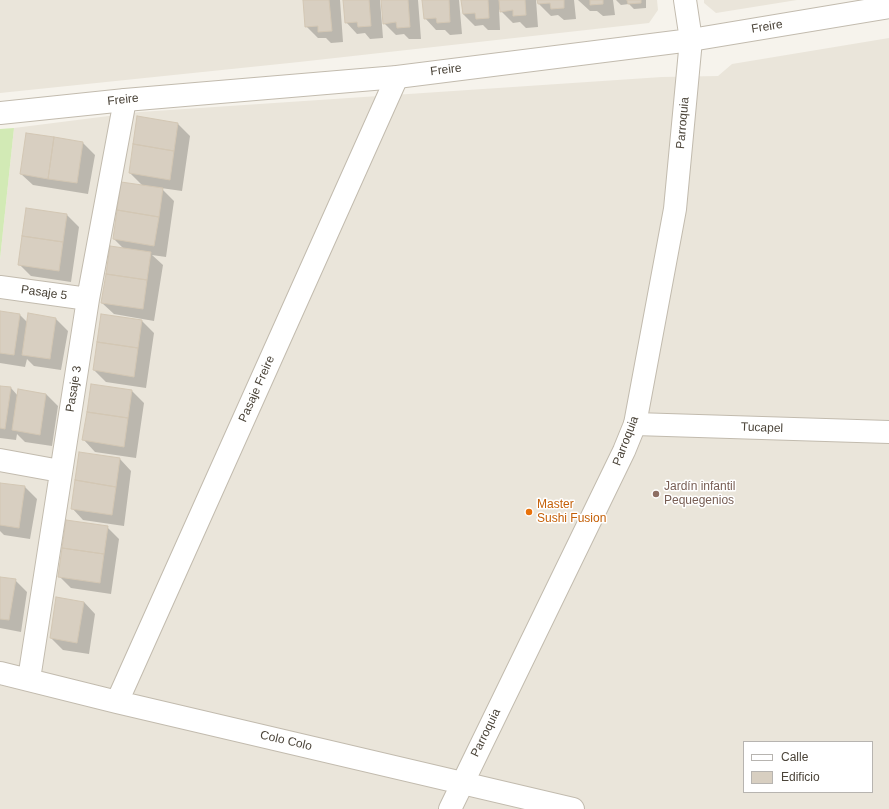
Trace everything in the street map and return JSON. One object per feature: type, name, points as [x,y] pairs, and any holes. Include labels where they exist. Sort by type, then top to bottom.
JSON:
[{"type":"street","name":"Parroquia","points":[[450,809],[624,451],[635,424],[675,209],[690,40],[685,0]]},
{"type":"street","name":"Freire","points":[[0,113],[126,100],[397,77],[690,40],[889,7]]},
{"type":"street","name":"Pasaje Freire","points":[[117,702],[397,77]]},
{"type":"street","name":"Pasaje 3","points":[[29,680],[60,471],[88,300],[126,100]]},
{"type":"street","name":"Pasaje 5","points":[[0,287],[88,300]]},
{"type":"street","name":"Tucapel","points":[[635,424],[889,432]]},
{"type":"street","points":[[0,460],[60,471]]},
{"type":"street","name":"Colo Colo","points":[[0,673],[572,809]]},
{"type":"shaded area","points":[[0,0],[657,0],[658,10],[649,23],[299,62],[0,93]]},
{"type":"shaded area","points":[[704,0],[797,0],[716,13],[704,3]]},
{"type":"shaded area","points":[[889,38],[889,809],[0,809],[0,259],[14,128],[140,112],[662,77],[718,76],[732,64]]},
{"type":"green space","points":[[14,128],[0,259],[0,129]]},
{"type":"building","points":[[303,0],[329,0],[332,31],[318,32],[318,26],[305,27]]},
{"type":"building","points":[[343,0],[369,0],[371,26],[358,27],[357,22],[345,23]]},
{"type":"building","points":[[381,0],[408,0],[410,27],[397,28],[396,22],[383,24]]},
{"type":"building","points":[[422,0],[449,0],[450,22],[437,23],[436,18],[424,19]]},
{"type":"building","points":[[461,0],[488,0],[489,18],[476,19],[475,13],[463,14]]},
{"type":"building","points":[[499,0],[525,0],[526,15],[513,16],[513,10],[500,12]]},
{"type":"building","points":[[537,0],[564,0],[564,8],[551,9],[550,3],[538,4]]},
{"type":"building","points":[[590,0],[603,0],[603,4],[590,5]]},
{"type":"building","points":[[627,0],[641,0],[641,3],[628,4]]},
{"type":"building","points":[[137,116],[178,123],[174,151],[133,144]]},
{"type":"building","points":[[26,133],[54,137],[48,179],[20,174]]},
{"type":"building","points":[[54,137],[83,142],[77,183],[48,179]]},
{"type":"building","points":[[133,144],[174,151],[170,180],[129,173]]},
{"type":"building","points":[[121,182],[163,188],[159,217],[117,210]]},
{"type":"building","points":[[26,208],[67,214],[63,242],[22,236]]},
{"type":"building","points":[[117,210],[159,217],[154,246],[113,239]]},
{"type":"building","points":[[22,236],[63,242],[59,271],[18,265]]},
{"type":"building","points":[[110,246],[151,252],[147,280],[106,274]]},
{"type":"building","points":[[106,274],[147,280],[143,309],[101,303]]},
{"type":"building","points":[[0,311],[20,314],[14,355],[0,353]]},
{"type":"building","points":[[28,313],[56,318],[50,359],[22,355]]},
{"type":"building","points":[[101,314],[142,320],[138,348],[97,342]]},
{"type":"building","points":[[97,342],[138,348],[134,377],[93,370]]},
{"type":"building","points":[[91,384],[132,390],[128,418],[87,412]]},
{"type":"building","points":[[0,386],[11,387],[5,429],[0,428]]},
{"type":"building","points":[[18,389],[46,394],[40,435],[12,430]]},
{"type":"building","points":[[87,412],[128,418],[124,447],[82,440]]},
{"type":"building","points":[[79,452],[120,458],[116,487],[75,480]]},
{"type":"building","points":[[75,480],[116,487],[112,515],[71,509]]},
{"type":"building","points":[[0,483],[25,486],[19,528],[0,525]]},
{"type":"building","points":[[66,520],[108,526],[104,554],[62,548]]},
{"type":"building","points":[[62,548],[104,554],[100,583],[58,577]]},
{"type":"building","points":[[0,577],[16,579],[9,620],[0,619]]},
{"type":"building","points":[[56,597],[84,602],[77,643],[50,638]]},
{"type":"place","name":"Jardín infantil Pequegenios","points":[[656,494]]},
{"type":"place","name":"Master Sushi Fusion","points":[[529,512]]}]
